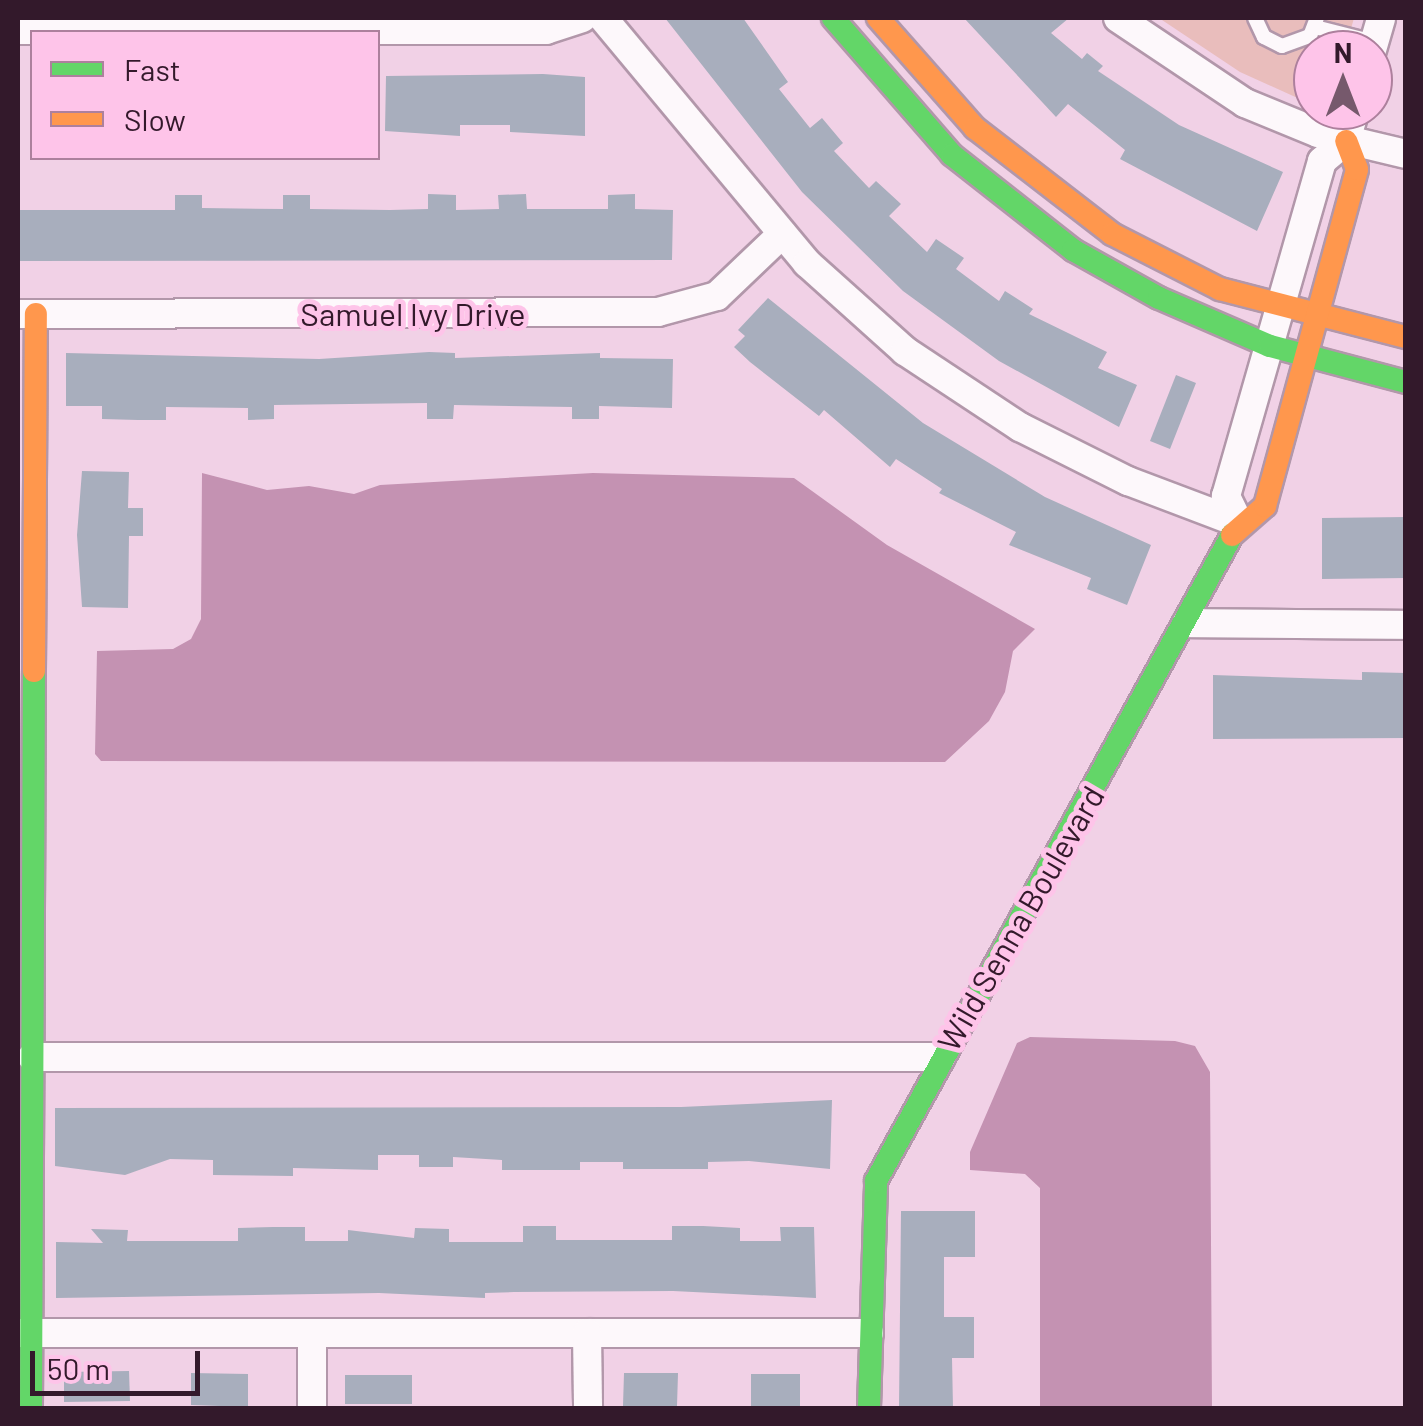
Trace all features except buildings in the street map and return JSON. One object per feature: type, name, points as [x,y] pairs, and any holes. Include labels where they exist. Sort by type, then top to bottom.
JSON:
[{"type":"street","points":[[18,30],[546,30],[582,18]]},
{"type":"street","points":[[603,18],[782,234],[871,323],[980,403],[1128,481],[1239,524]]},
{"type":"street","points":[[833,18],[932,134],[1022,214],[1159,298],[1270,346],[1406,382]]},
{"type":"street","points":[[878,18],[975,128],[1072,208],[1154,258],[1281,309],[1406,336]]},
{"type":"street","points":[[1118,18],[1245,103],[1346,141],[1406,154]]},
{"type":"street","name":"Wild Senna Boulevard","points":[[1239,524],[1226,496],[1322,161],[1346,141],[1349,130]]},
{"type":"street","name":"Wild Senna Boulevard","points":[[870,1408],[876,1181],[941,1057],[1239,524],[1265,506],[1357,168],[1346,141]]},
{"type":"street","name":"Samuel Ivy Drive","points":[[27,314],[658,312],[717,296],[782,234]]},
{"type":"street","points":[[27,314],[32,1056],[24,1333],[32,1408]]},
{"type":"street","points":[[1187,623],[1406,625]]},
{"type":"street","points":[[32,1056],[941,1057]]},
{"type":"street","points":[[24,1333],[870,1333]]},
{"type":"street","points":[[312,1333],[312,1408]]},
{"type":"street","points":[[587,1333],[588,1408]]},
{"type":"lane","points":[[1255,18],[1264,37],[1282,46],[1302,42],[1316,22],[1348,30]]},
{"type":"shaded area","points":[[1159,18],[1354,18],[1351,30],[1293,30],[1293,96],[1240,72]]},
{"type":"shaded area","points":[[202,473],[267,490],[309,486],[354,494],[380,485],[593,473],[794,478],[887,545],[1035,629],[1013,651],[1005,692],[989,721],[945,762],[101,761],[95,754],[97,651],[173,649],[191,639],[201,619]]},
{"type":"shaded area","points":[[1030,1037],[1175,1041],[1195,1046],[1210,1072],[1212,1408],[1040,1408],[1040,1188],[1025,1174],[970,1170],[970,1152],[1017,1043]]},
{"type":"traffic: fast","points":[[833,18],[952,155],[1073,250],[1159,298],[1270,346],[1406,382]]},
{"type":"traffic: fast","points":[[869,1408],[876,1181],[1232,535]]},
{"type":"traffic: fast","points":[[31,1408],[34,671]]},
{"type":"traffic: slow","points":[[878,18],[975,128],[1112,234],[1220,289],[1406,337]]},
{"type":"traffic: slow","points":[[1232,535],[1265,506],[1357,169],[1346,141]]},
{"type":"traffic: slow","points":[[34,671],[36,314]]}]
